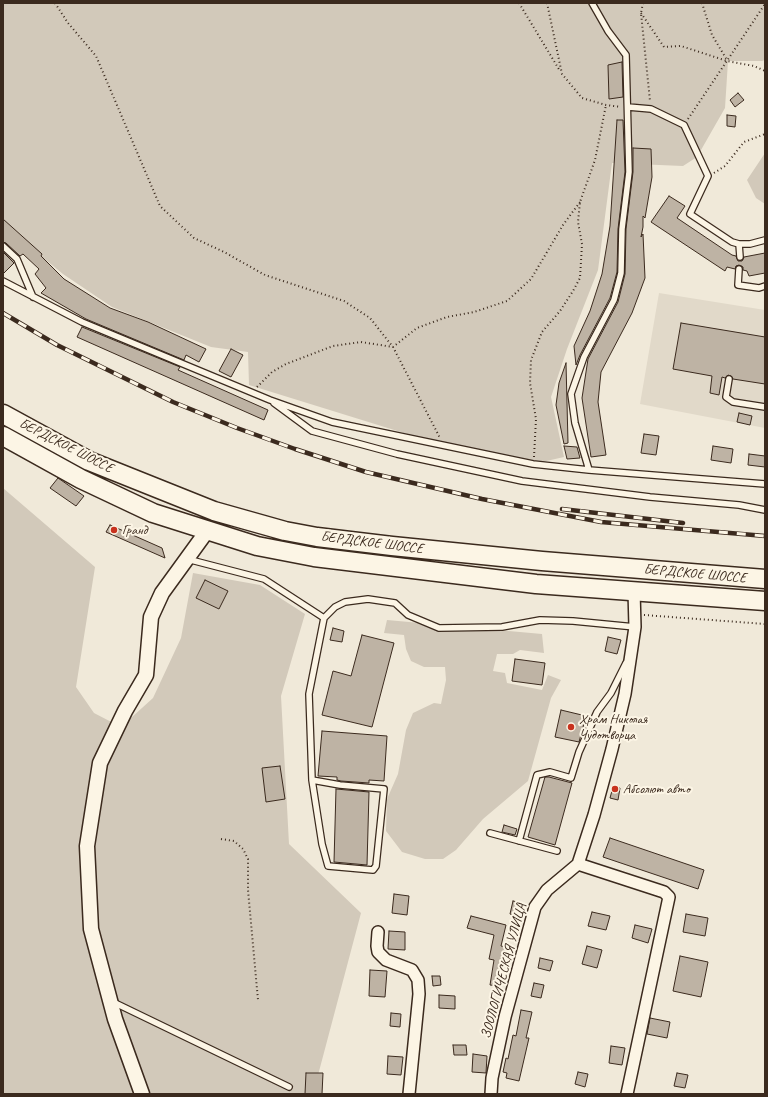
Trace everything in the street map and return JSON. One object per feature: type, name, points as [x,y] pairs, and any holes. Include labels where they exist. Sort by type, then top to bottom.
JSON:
[{"type":"highway","name":"БЕРДСКОЕ ШОССЕ","points":[[3,414],[89,461],[214,511],[285,531],[317,537],[392,546],[765,580]]},
{"type":"highway","name":"БЕРДСКОЕ ШОССЕ","points":[[3,436],[81,479],[153,513],[264,548],[314,557],[536,584],[765,601]]},
{"type":"highway","points":[[391,567],[392,546]]},
{"type":"street","points":[[142,1094],[115,1019],[91,929],[87,846],[100,763],[125,711],[146,675],[151,618],[162,593],[207,531]]},
{"type":"street","points":[[627,1094],[669,897],[664,892],[578,864],[594,815],[625,694],[634,627],[634,591]]},
{"type":"street","name":"ЗООЛОГИЧЕСКАЯ УЛИЦА","points":[[491,1094],[492,1078],[505,1016],[535,907],[547,890],[578,864]]},
{"type":"street","points":[[378,932],[378,952],[386,960],[412,970],[418,980],[419,994],[409,1094]]},
{"type":"lane","points":[[589,470],[575,423],[571,394],[584,357],[614,300],[621,273],[622,228],[629,172],[626,55],[608,31],[592,3]]},
{"type":"lane","points":[[628,107],[651,109],[684,125],[708,176],[690,214],[732,242],[739,244],[750,244],[765,240]]},
{"type":"lane","points":[[739,244],[740,257]]},
{"type":"lane","points":[[3,246],[17,259],[32,296]]},
{"type":"lane","points":[[739,270],[738,285],[759,288],[765,286]]},
{"type":"lane","points":[[3,282],[82,322],[270,400],[332,422],[533,464],[765,484]]},
{"type":"lane","points":[[729,378],[726,397],[733,402],[765,407]]},
{"type":"lane","points":[[270,400],[312,431],[397,454],[522,481],[650,497],[739,505],[765,510]]},
{"type":"lane","points":[[187,559],[264,579],[324,618]]},
{"type":"lane","points":[[312,780],[340,786],[384,789],[376,866],[373,870],[328,866],[322,844],[312,780],[309,694],[324,618],[335,607],[345,602],[368,599],[395,603],[408,615],[439,628],[502,627],[540,620],[573,621],[634,627]]},
{"type":"lane","points":[[519,841],[537,775],[550,772],[571,778],[579,752],[597,712],[611,693],[631,653]]},
{"type":"lane","points":[[490,833],[557,850]]},
{"type":"lane","points":[[110,1001],[289,1087]]},
{"type":"path","points":[[55,3],[68,23],[96,56],[160,206],[194,238],[224,252],[265,275],[344,301],[370,318],[393,347],[444,446]]},
{"type":"path","points":[[519,3],[562,74],[582,98],[606,105],[628,107]]},
{"type":"path","points":[[547,3],[562,74]]},
{"type":"path","points":[[643,3],[641,13],[651,109]]},
{"type":"path","points":[[702,3],[712,35],[728,61]]},
{"type":"path","points":[[684,125],[765,4]]},
{"type":"path","points":[[641,13],[664,47],[681,46],[728,61],[754,66],[765,71]]},
{"type":"path","points":[[533,464],[536,419],[530,383],[531,360],[542,332],[560,311],[580,278],[582,244],[578,222],[580,202],[595,160],[606,105]]},
{"type":"path","points":[[708,176],[725,166],[744,142],[765,134]]},
{"type":"path","points":[[252,392],[272,372],[303,357],[333,346],[361,342],[393,347],[417,328],[507,301],[531,280],[563,226],[580,202]]},
{"type":"path","points":[[634,615],[765,624]]},
{"type":"path","points":[[221,839],[234,841],[244,849],[248,859],[248,890],[258,1000]]},
{"type":"shaded area","points":[[3,3],[765,3],[765,60],[728,61],[725,108],[697,157],[683,166],[612,163],[598,270],[567,349],[551,397],[564,457],[533,464],[433,442],[249,385],[248,352],[211,347],[112,307],[63,274],[3,225]]},
{"type":"shaded area","points":[[765,153],[765,204],[756,198],[747,180]]},
{"type":"shaded area","points":[[659,293],[765,310],[765,428],[640,404]]},
{"type":"shaded area","points":[[3,488],[95,567],[76,687],[94,713],[121,727],[153,698],[181,638],[193,573],[260,585],[305,614],[281,696],[289,844],[361,913],[313,1094],[3,1094]]},
{"type":"shaded area","points":[[387,620],[542,634],[544,653],[520,650],[513,654],[497,654],[493,671],[505,673],[507,683],[542,690],[548,675],[561,680],[551,698],[528,781],[483,819],[456,850],[443,859],[425,859],[402,852],[386,831],[387,799],[398,774],[406,730],[413,713],[434,703],[441,704],[446,680],[445,667],[424,667],[411,661],[406,649],[404,635],[384,633]]},
{"type":"building","points":[[622,62],[623,97],[609,99],[608,65]]},
{"type":"building","points":[[738,93],[744,100],[735,107],[730,100]]},
{"type":"building","points":[[727,115],[736,116],[735,127],[727,126]]},
{"type":"building","points":[[617,120],[623,120],[625,172],[618,229],[617,272],[610,298],[576,365],[574,346],[590,311],[602,274],[610,226]]},
{"type":"building","points":[[633,148],[651,149],[652,177],[645,218],[643,216],[641,237],[643,234],[645,278],[632,313],[601,372],[598,402],[606,455],[591,457],[582,398],[588,359],[618,302],[625,274],[626,229],[633,172]]},
{"type":"building","points":[[669,196],[685,206],[677,218],[732,255],[736,256],[738,261],[742,261],[744,257],[765,253],[765,273],[749,276],[747,271],[743,270],[743,267],[739,265],[736,266],[735,269],[727,267],[725,271],[651,222]]},
{"type":"building","points":[[3,219],[42,254],[41,256],[64,279],[110,308],[148,322],[206,349],[199,362],[186,355],[184,360],[86,319],[41,293],[46,288],[35,274],[39,269],[23,254],[20,256],[3,242]]},
{"type":"building","points":[[3,252],[14,263],[3,274]]},
{"type":"building","points":[[681,323],[765,337],[765,384],[733,379],[728,375],[725,378],[722,377],[719,395],[710,393],[712,376],[673,369]]},
{"type":"building","points":[[82,327],[180,367],[178,370],[268,410],[264,420],[77,337]]},
{"type":"building","points":[[231,349],[243,355],[231,377],[219,371]]},
{"type":"building","points":[[566,363],[568,443],[564,444],[556,405],[559,383]]},
{"type":"building","points":[[739,413],[752,416],[750,425],[737,422]]},
{"type":"building","points":[[644,434],[659,436],[656,455],[641,453]]},
{"type":"building","points":[[564,446],[577,447],[580,458],[567,459]]},
{"type":"building","points":[[713,446],[733,449],[731,463],[711,460]]},
{"type":"building","points":[[749,454],[765,456],[765,467],[748,465]]},
{"type":"building","points":[[58,478],[84,496],[76,506],[50,488]]},
{"type":"building","points":[[110,525],[162,548],[165,558],[106,532]]},
{"type":"building","points":[[205,580],[228,591],[219,609],[196,598]]},
{"type":"building","points":[[333,628],[344,631],[342,642],[330,640]]},
{"type":"building","points":[[362,635],[394,643],[372,727],[322,715],[333,671],[351,676]]},
{"type":"building","points":[[608,637],[621,640],[617,654],[605,651]]},
{"type":"building","points":[[515,659],[545,663],[542,685],[512,681]]},
{"type":"building","name":"Храм Николая Чудотворца","points":[[561,710],[586,716],[579,742],[555,737]]},
{"type":"building","points":[[322,731],[387,736],[384,781],[369,780],[369,783],[341,781],[337,780],[337,777],[318,776]]},
{"type":"building","points":[[280,766],[285,799],[266,802],[262,768]]},
{"type":"building","points":[[545,777],[572,783],[555,845],[528,837]]},
{"type":"building","points":[[613,787],[620,788],[618,800],[610,798]]},
{"type":"building","points":[[336,789],[369,792],[367,865],[334,862]]},
{"type":"building","points":[[504,825],[517,829],[515,835],[502,832]]},
{"type":"building","points":[[610,838],[704,870],[698,889],[603,857]]},
{"type":"building","points":[[394,894],[409,896],[407,915],[392,913]]},
{"type":"building","points":[[513,901],[526,904],[522,918],[510,914]]},
{"type":"building","points":[[592,912],[610,916],[606,930],[588,926]]},
{"type":"building","points":[[686,914],[708,918],[705,936],[683,932]]},
{"type":"building","points":[[471,916],[506,925],[501,946],[506,947],[501,973],[503,973],[501,986],[490,985],[494,960],[489,959],[494,935],[467,928]]},
{"type":"building","points":[[635,925],[652,929],[648,943],[632,938]]},
{"type":"building","points":[[389,931],[405,932],[405,950],[388,949]]},
{"type":"building","points":[[587,946],[602,950],[597,968],[582,964]]},
{"type":"building","points":[[680,956],[708,962],[701,997],[673,991]]},
{"type":"building","points":[[540,958],[553,961],[550,971],[538,968]]},
{"type":"building","points":[[370,970],[387,971],[385,997],[369,996]]},
{"type":"building","points":[[432,976],[440,976],[441,985],[433,986]]},
{"type":"building","points":[[534,983],[544,985],[541,998],[531,996]]},
{"type":"building","points":[[439,995],[455,996],[455,1009],[439,1008]]},
{"type":"building","points":[[521,1010],[532,1012],[526,1038],[529,1038],[519,1081],[506,1078],[507,1073],[503,1072],[506,1058],[508,1059],[513,1035],[516,1036]]},
{"type":"building","points":[[391,1013],[401,1014],[400,1027],[390,1026]]},
{"type":"building","points":[[650,1018],[670,1022],[667,1038],[647,1034]]},
{"type":"building","points":[[453,1045],[466,1045],[467,1055],[454,1055]]},
{"type":"building","points":[[611,1046],[625,1048],[622,1065],[609,1063]]},
{"type":"building","points":[[473,1054],[487,1056],[486,1073],[472,1072]]},
{"type":"building","points":[[388,1056],[403,1057],[401,1075],[387,1074]]},
{"type":"building","points":[[578,1072],[588,1074],[585,1087],[575,1084]]},
{"type":"building","points":[[306,1073],[323,1073],[322,1094],[305,1094]]},
{"type":"building","points":[[677,1073],[688,1075],[685,1088],[674,1086]]},
{"type":"railway","points":[[3,313],[57,345],[173,402],[237,428],[366,472],[482,499],[601,522],[765,536]]},
{"type":"railway","points":[[562,509],[683,523]]},
{"type":"place","name":"Гранд","points":[[114,530]]},
{"type":"place","name":"Храм Николая Чудотворца","points":[[571,727]]},
{"type":"place","name":"Абсолют авто","points":[[615,789]]}]
